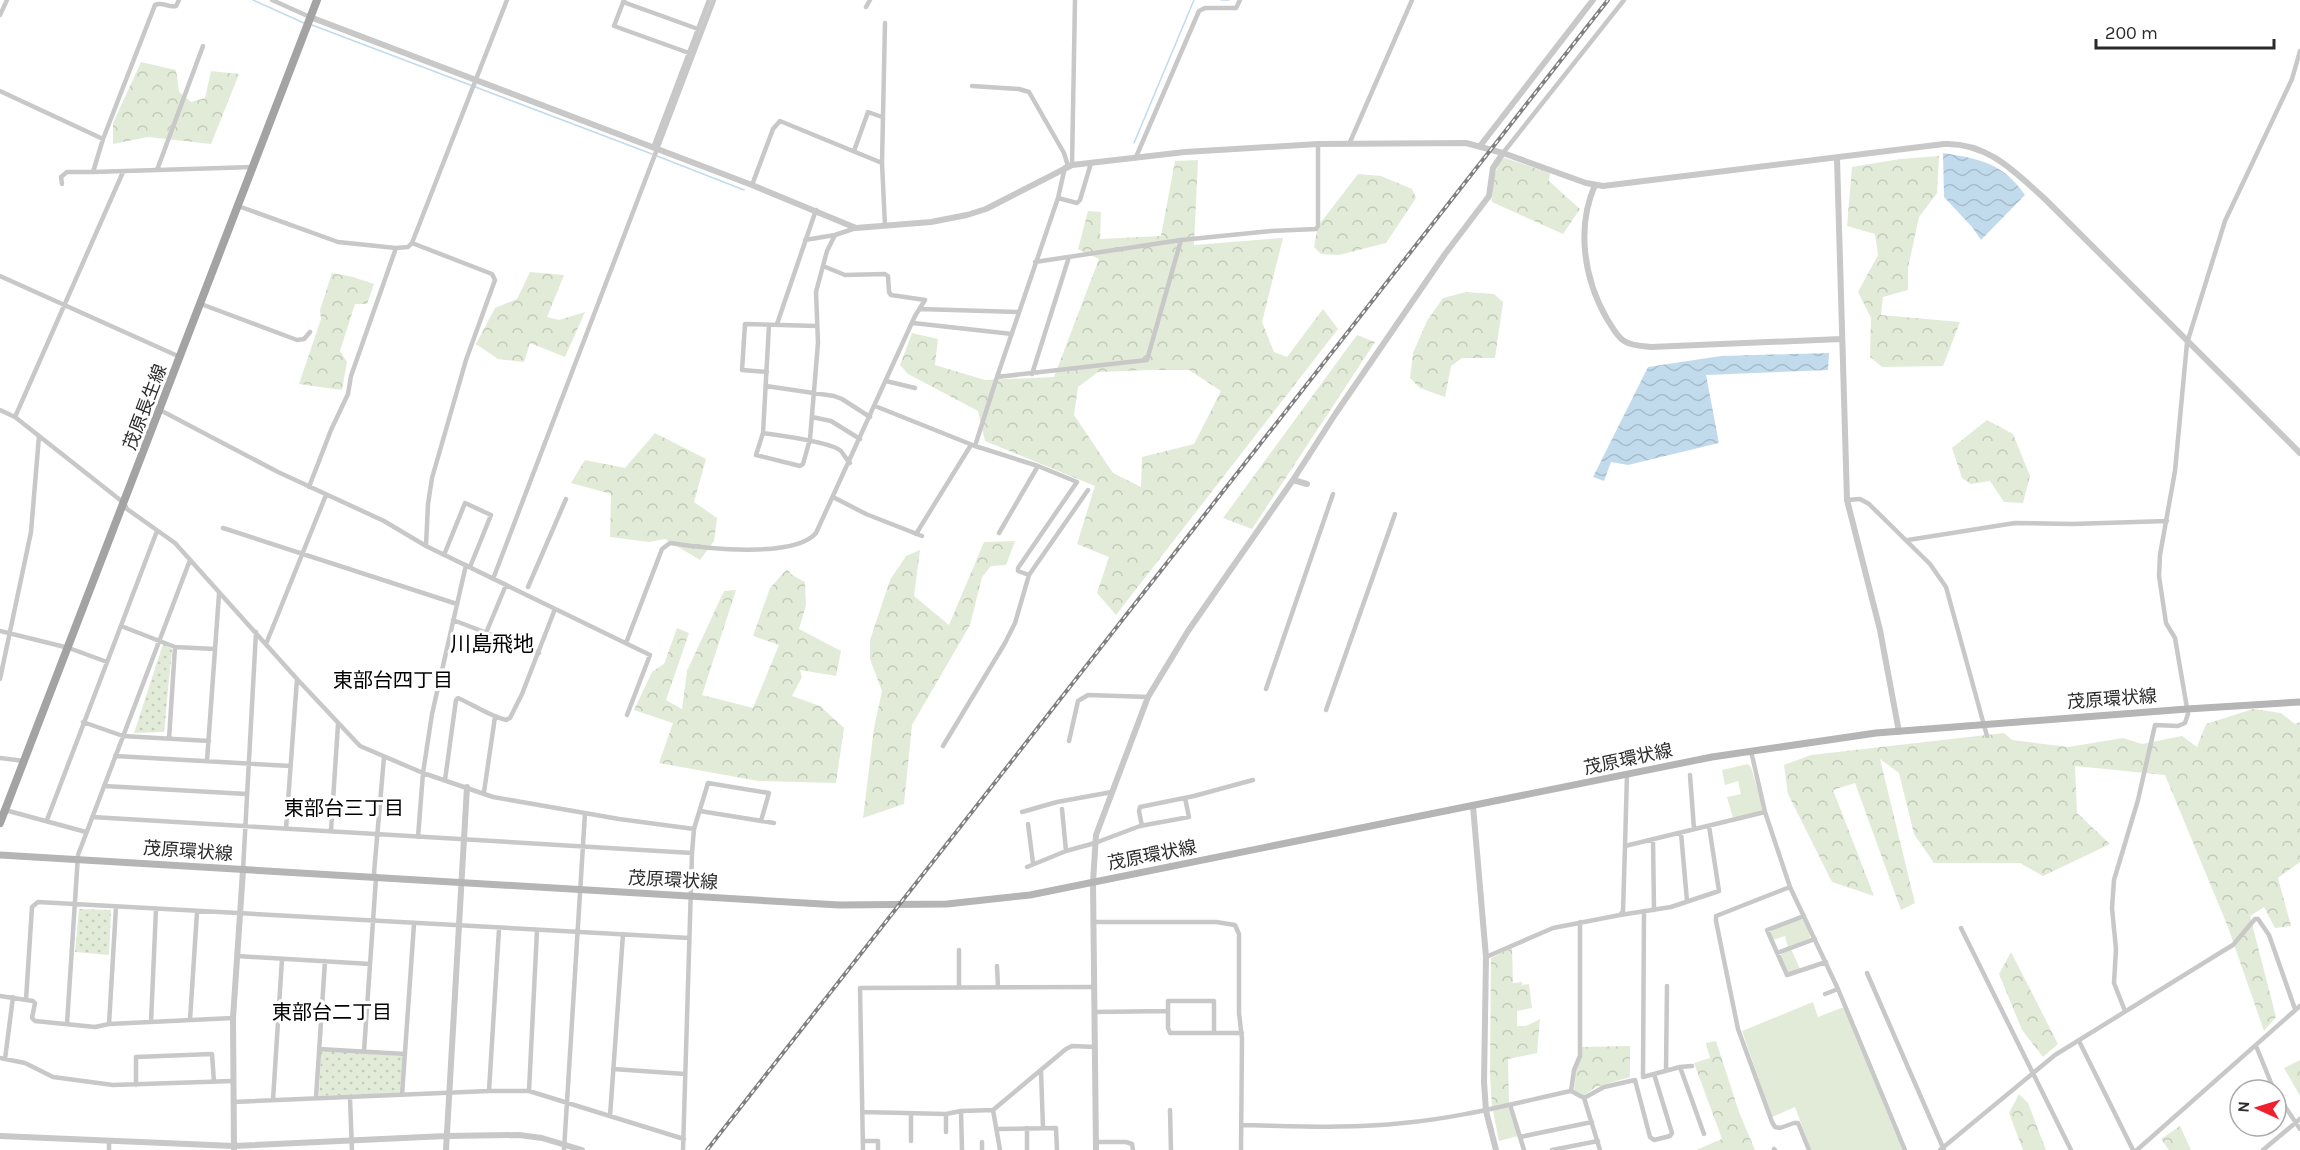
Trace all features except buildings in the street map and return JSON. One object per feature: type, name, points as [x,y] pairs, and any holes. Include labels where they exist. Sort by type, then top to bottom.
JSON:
[{"type":"main road","name":"茂原長生線","points":[[0,823],[317,0]]},
{"type":"main road","name":"茂原環状線","points":[[0,855],[857,906],[947,904],[1029,895],[1627,774],[1750,751],[1876,732],[2300,702]]},
{"type":"street","points":[[0,15],[7,0]]},
{"type":"street","points":[[93,172],[103,139],[155,5],[163,4],[172,7],[176,6],[179,0]]},
{"type":"street","points":[[272,0],[310,17],[752,185],[856,228]]},
{"type":"street","points":[[238,206],[330,239],[404,249],[412,243],[507,0]]},
{"type":"street","points":[[656,149],[708,1],[700,0]]},
{"type":"street","points":[[493,579],[714,0]]},
{"type":"street","points":[[866,8],[870,0]]},
{"type":"street","points":[[833,497],[866,514],[919,535],[973,446],[1069,166],[1075,0]]},
{"type":"street","points":[[1136,157],[1199,11],[1205,8],[1236,8],[1240,0]]},
{"type":"street","points":[[1350,142],[1412,0]]},
{"type":"street","points":[[1480,146],[1593,0]]},
{"type":"street","points":[[1096,1150],[1093,922],[1095,843],[1148,697],[1188,631],[1420,291],[1489,196],[1493,168],[1503,153],[1624,0]]},
{"type":"street","points":[[689,53],[614,26],[623,1],[698,29]]},
{"type":"street","points":[[885,23],[882,163],[885,226]]},
{"type":"street","points":[[158,170],[203,46]]},
{"type":"street","points":[[2126,1011],[2114,983],[2116,949],[2112,908],[2114,880],[2138,800],[2155,725],[2178,726],[2185,723],[2188,714],[2175,638],[2166,623],[2161,596],[2160,555],[2175,471],[2187,343],[2228,212],[2292,80],[2300,51]]},
{"type":"street","points":[[972,86],[1020,89],[1029,92],[1069,166]]},
{"type":"street","points":[[0,91],[103,139]]},
{"type":"street","points":[[854,151],[868,112],[882,117]]},
{"type":"street","points":[[752,185],[773,129],[780,121],[882,163]]},
{"type":"street","points":[[805,240],[835,235],[856,228],[931,222],[986,209],[1069,166],[1136,157],[1350,142],[1456,142],[1503,153],[1595,185],[1612,185],[1954,144],[1975,148],[1990,155],[2045,199],[2187,343],[2300,453]]},
{"type":"street","points":[[1035,262],[1181,240],[1316,229],[1318,226],[1318,144]]},
{"type":"street","points":[[1837,158],[1847,500],[1880,630],[1899,732]]},
{"type":"street","points":[[1058,198],[1077,203],[1080,200],[1091,162]]},
{"type":"street","points":[[62,184],[61,177],[67,172],[123,172],[253,166]]},
{"type":"street","points":[[15,417],[123,172]]},
{"type":"street","points":[[1595,185],[1591,194],[1584,232],[1589,274],[1597,301],[1614,330],[1623,340],[1635,345],[1651,347],[1841,339]]},
{"type":"street","points":[[777,324],[816,210]]},
{"type":"street","points":[[769,325],[763,433],[756,455],[800,466],[803,464],[810,440],[818,343],[816,292],[835,235]]},
{"type":"street","points":[[997,377],[1147,360],[1181,240]]},
{"type":"street","points":[[412,243],[492,274],[495,280],[466,360],[434,471],[428,504],[426,546]]},
{"type":"street","points":[[309,487],[348,394],[351,376],[396,248]]},
{"type":"street","points":[[1032,374],[1069,257]]},
{"type":"street","points":[[626,643],[662,549],[666,545],[670,543],[734,551],[771,548],[805,541],[816,533],[925,300],[891,295],[888,276],[885,274],[845,275],[823,266]]},
{"type":"street","points":[[0,276],[180,357]]},
{"type":"street","points":[[201,304],[297,340],[304,339],[310,332]]},
{"type":"street","points":[[920,309],[1019,312]]},
{"type":"street","points":[[913,323],[1012,334]]},
{"type":"street","points":[[767,372],[742,370],[744,324],[817,326]]},
{"type":"street","points":[[886,381],[915,388]]},
{"type":"street","points":[[766,386],[842,399],[870,417]]},
{"type":"street","points":[[876,406],[973,446],[1038,466],[1077,482],[1018,568],[1018,571],[1029,575]]},
{"type":"street","points":[[0,410],[15,417],[124,503],[127,509],[175,543],[355,742],[384,758],[493,797],[694,829]]},
{"type":"street","points":[[160,410],[309,487],[384,521],[426,546],[650,655],[627,716]]},
{"type":"street","points":[[812,417],[831,422],[860,439]]},
{"type":"street","points":[[763,433],[810,440],[841,451],[850,463]]},
{"type":"street","points":[[0,680],[31,532],[39,436]]},
{"type":"street","points":[[999,533],[1038,466]]},
{"type":"street","points":[[1293,480],[1307,484]]},
{"type":"street","points":[[943,746],[1005,643],[1015,623],[1029,575],[1088,490]]},
{"type":"street","points":[[1266,689],[1333,494]]},
{"type":"street","points":[[266,644],[326,495]]},
{"type":"street","points":[[528,587],[567,499]]},
{"type":"street","points":[[1847,500],[1860,499],[1869,504],[1908,540],[1930,564],[1946,587],[1987,736]]},
{"type":"street","points":[[418,837],[423,773],[432,714],[453,620],[468,566],[491,515],[465,503],[444,555]]},
{"type":"street","points":[[1326,710],[1395,514]]},
{"type":"street","points":[[1908,540],[2015,523],[2167,521]]},
{"type":"street","points":[[223,528],[457,604]]},
{"type":"street","points":[[46,820],[157,531]]},
{"type":"street","points":[[67,1024],[77,859],[190,560]]},
{"type":"street","points":[[486,633],[506,585]]},
{"type":"street","points":[[207,761],[219,594]]},
{"type":"street","points":[[446,780],[456,700],[458,698],[495,717],[506,720],[510,718],[555,609]]},
{"type":"street","points":[[453,620],[539,652]]},
{"type":"street","points":[[122,626],[175,647],[215,649]]},
{"type":"street","points":[[0,631],[69,648],[107,662]]},
{"type":"street","points":[[234,1148],[233,1018],[256,632]]},
{"type":"street","points":[[169,739],[175,647]]},
{"type":"street","points":[[286,829],[297,680]]},
{"type":"street","points":[[1069,741],[1080,698],[1088,695],[1148,697]]},
{"type":"street","points":[[484,792],[495,717]]},
{"type":"street","points":[[83,722],[123,736],[209,741]]},
{"type":"street","points":[[331,831],[338,724]]},
{"type":"street","points":[[1750,751],[1765,812],[1790,887],[1838,989],[1905,1150]]},
{"type":"street","points":[[116,756],[290,766]]},
{"type":"street","points":[[364,1051],[376,878],[374,873],[384,758]]},
{"type":"street","points":[[0,759],[25,761]]},
{"type":"street","points":[[1620,915],[1623,911],[1627,774]]},
{"type":"street","points":[[1690,775],[1694,829]]},
{"type":"street","points":[[1142,825],[1140,807],[1254,780]]},
{"type":"street","points":[[683,1150],[692,853],[694,829],[708,783],[769,793],[760,822]]},
{"type":"street","points":[[104,786],[247,794]]},
{"type":"street","points":[[446,1150],[467,787]]},
{"type":"street","points":[[1022,812],[1057,802],[1112,792]]},
{"type":"street","points":[[1027,867],[1066,850],[1095,843],[1142,825],[1189,817],[1185,798]]},
{"type":"street","points":[[1473,806],[1486,957],[1484,1082],[1486,1111],[1496,1150]]},
{"type":"street","points":[[1062,808],[1066,850]]},
{"type":"street","points":[[5,810],[87,832]]},
{"type":"street","points":[[700,811],[774,823]]},
{"type":"street","points":[[1625,846],[1765,812]]},
{"type":"street","points":[[564,1147],[585,813]]},
{"type":"street","points":[[92,817],[692,853]]},
{"type":"street","points":[[1028,824],[1033,864]]},
{"type":"street","points":[[1486,957],[1553,928],[1654,910],[1719,891],[1709,826]]},
{"type":"street","points":[[1681,833],[1687,901]]},
{"type":"street","points":[[1653,839],[1654,910]]},
{"type":"street","points":[[1790,887],[1716,916],[1716,921],[1738,1029],[1772,1122],[1775,1127],[1780,1128],[1794,1123],[1798,1124],[1809,1150]]},
{"type":"street","points":[[26,1000],[34,903],[75,903],[458,927],[689,938]]},
{"type":"street","points":[[109,1024],[116,906]]},
{"type":"street","points":[[151,1022],[156,909]]},
{"type":"street","points":[[1643,1077],[1644,911]]},
{"type":"street","points":[[190,1020],[197,912]]},
{"type":"street","points":[[1804,916],[1767,930],[1787,975],[1826,962]]},
{"type":"street","points":[[1867,973],[1942,1149],[2032,1074],[2079,1041],[2233,945],[2254,919],[2258,919],[2269,935],[2298,1007],[2135,1150],[2079,1041]]},
{"type":"street","points":[[1093,922],[1216,922],[1235,925],[1239,934],[1239,1013],[1242,1034],[1241,1150]]},
{"type":"street","points":[[1571,1091],[1574,1070],[1580,1056],[1580,922]]},
{"type":"street","points":[[402,1095],[414,924]]},
{"type":"street","points":[[489,1091],[499,928]]},
{"type":"street","points":[[1961,928],[2071,1150]]},
{"type":"street","points":[[529,1091],[537,930]]},
{"type":"street","points":[[610,1116],[623,934]]},
{"type":"street","points":[[1777,953],[1815,939]]},
{"type":"street","points":[[959,950],[959,987]]},
{"type":"street","points":[[237,956],[370,964]]},
{"type":"street","points":[[273,1100],[282,959]]},
{"type":"street","points":[[316,1098],[326,961]]},
{"type":"street","points":[[997,966],[998,987]]},
{"type":"street","points":[[1666,1071],[1667,986]]},
{"type":"street","points":[[863,1150],[860,988],[1094,987]]},
{"type":"street","points":[[1825,994],[1838,989]]},
{"type":"street","points":[[0,996],[35,1003],[33,1020],[95,1027],[109,1024],[233,1018]]},
{"type":"street","points":[[13,997],[2,1058],[25,1063],[53,1077],[113,1085],[233,1081]]},
{"type":"street","points":[[1214,1033],[1214,1001],[1168,1001],[1170,1033],[1242,1034]]},
{"type":"street","points":[[1094,1012],[1168,1011]]},
{"type":"street","points":[[862,1112],[911,1115],[946,1114],[961,1110],[993,1110],[1072,1046],[1095,1047]]},
{"type":"street","points":[[2256,1046],[2269,1078]]},
{"type":"street","points":[[319,1048],[405,1054]]},
{"type":"street","points":[[136,1085],[136,1057],[212,1054],[214,1082]]},
{"type":"street","points":[[1584,1098],[1604,1087],[1680,1067],[1692,1066]]},
{"type":"street","points":[[1680,1067],[1704,1134]]},
{"type":"street","points":[[613,1069],[685,1074]]},
{"type":"street","points":[[1041,1071],[1043,1128]]},
{"type":"street","points":[[1635,1080],[1650,1137],[1654,1140],[1670,1136],[1672,1133],[1654,1074]]},
{"type":"street","points":[[233,1102],[529,1091],[684,1139]]},
{"type":"street","points":[[1242,1125],[1369,1126],[1403,1123],[1486,1111],[1571,1091],[1584,1098],[1600,1150]]},
{"type":"street","points":[[350,1098],[352,1150]]},
{"type":"street","points":[[1510,1105],[1524,1150]]},
{"type":"street","points":[[2288,1108],[2298,1121],[2300,1129]]},
{"type":"street","points":[[961,1110],[962,1150]]},
{"type":"street","points":[[993,1110],[1000,1150]]},
{"type":"street","points":[[1170,1110],[1171,1150]]},
{"type":"street","points":[[946,1114],[946,1132]]},
{"type":"street","points":[[911,1115],[911,1141]]},
{"type":"street","points":[[2263,1150],[2298,1121]]},
{"type":"street","points":[[1520,1137],[1592,1122]]},
{"type":"street","points":[[1027,1128],[1027,1150]]},
{"type":"street","points":[[997,1129],[1056,1128],[1057,1150]]},
{"type":"street","points":[[0,1136],[234,1148],[446,1136],[525,1136],[582,1150]]},
{"type":"street","points":[[109,1150],[110,1141]]},
{"type":"street","points":[[863,1141],[878,1141],[878,1150]]},
{"type":"street","points":[[1552,1150],[1598,1141]]},
{"type":"street","points":[[982,1142],[982,1150]]},
{"type":"street","points":[[1096,1142],[1126,1142],[1132,1144],[1133,1150]]},
{"type":"green space","points":[[141,62],[176,70],[179,92],[191,102],[205,98],[211,71],[239,74],[211,144],[148,137],[113,144],[113,123]]},
{"type":"green space","points":[[1939,156],[1937,193],[1919,217],[1908,268],[1908,290],[1883,297],[1881,315],[1960,322],[1943,366],[1882,367],[1870,357],[1871,318],[1858,292],[1878,255],[1875,234],[1847,226],[1852,167],[1900,159]]},
{"type":"green space","points":[[1505,158],[1550,173],[1549,181],[1580,209],[1563,234],[1492,202],[1493,179],[1500,160]]},
{"type":"green space","points":[[1198,160],[1194,245],[1283,238],[1262,322],[1274,352],[1287,357],[1323,309],[1338,329],[1116,615],[1097,593],[1109,557],[1077,544],[1095,486],[985,441],[978,411],[908,374],[900,365],[912,333],[938,339],[935,365],[985,380],[1054,377],[1099,259],[1078,249],[1088,211],[1101,212],[1100,239],[1161,236],[1175,161]],"holes":[[[1189,370],[1221,391],[1194,444],[1142,457],[1141,487],[1113,473],[1074,415],[1078,387],[1098,372]]]},
{"type":"green space","points":[[1358,174],[1381,176],[1412,189],[1416,198],[1386,243],[1339,255],[1321,254],[1314,247],[1318,226]]},
{"type":"green space","points":[[530,272],[564,275],[547,317],[559,320],[585,312],[565,357],[530,343],[524,362],[498,359],[476,344],[495,308],[517,299]]},
{"type":"green space","points":[[332,273],[374,284],[367,304],[355,304],[340,351],[347,362],[342,390],[299,384],[321,319],[320,310]]},
{"type":"green space","points":[[1466,292],[1494,294],[1503,302],[1495,358],[1462,358],[1451,366],[1445,397],[1420,388],[1410,378],[1413,353],[1427,321],[1443,298]]},
{"type":"green space","points":[[1357,335],[1375,342],[1252,529],[1223,518]]},
{"type":"green space","points":[[1987,420],[2013,434],[2030,476],[2023,503],[2004,502],[1990,481],[1971,484],[1962,478],[1952,448]]},
{"type":"green space","points":[[655,433],[706,459],[694,502],[717,518],[714,541],[700,560],[665,539],[649,542],[610,537],[611,494],[571,483],[585,460],[625,468]]},
{"type":"green space","points":[[1015,541],[1006,565],[991,566],[982,577],[970,625],[912,725],[904,804],[863,818],[874,728],[882,691],[870,659],[870,640],[890,580],[906,556],[920,550],[914,596],[949,625],[984,542]]},
{"type":"green space","points":[[787,569],[792,575],[805,582],[806,605],[799,629],[841,651],[836,676],[800,670],[802,677],[792,696],[820,706],[844,728],[836,783],[758,781],[659,763],[673,723],[634,710],[652,672],[664,664],[677,628],[689,633],[666,700],[682,709],[687,671],[724,591],[736,590],[702,695],[753,708],[779,645],[753,636],[770,588]]},
{"type":"green space","points":[[163,644],[172,649],[164,732],[134,733]]},
{"type":"green space","points":[[2253,709],[2281,713],[2295,724],[2300,722],[2300,862],[2278,878],[2291,926],[2275,928],[2264,907],[2250,916],[2276,1017],[2264,1031],[2228,927],[2165,775],[2075,766],[2077,813],[2110,844],[2043,876],[2020,863],[1934,863],[1914,834],[1899,773],[1880,759],[1915,903],[1901,910],[1855,783],[1833,790],[1874,896],[1832,882],[1788,794],[1784,765],[1811,755],[2004,733],[2012,740],[2068,747],[2123,738],[2142,744],[2182,736],[2197,747],[2206,724]]},
{"type":"green space","points":[[1748,764],[1751,767],[1763,809],[1761,812],[1733,818],[1727,797],[1741,794],[1738,781],[1725,785],[1722,770]]},
{"type":"green space","points":[[79,909],[111,910],[109,955],[75,952]]},
{"type":"green space","points":[[1801,919],[1805,920],[1811,939],[1788,947],[1785,936],[1773,940],[1771,930]]},
{"type":"green space","points":[[1512,948],[1513,983],[1529,984],[1532,1008],[1517,1011],[1517,1026],[1526,1026],[1540,1019],[1537,1053],[1508,1059],[1509,1103],[1492,1107],[1491,958]]},
{"type":"green space","points":[[1791,949],[1800,969],[1788,973],[1780,955]]},
{"type":"green space","points":[[2011,952],[2058,1044],[2043,1057],[2022,1030],[1999,974]]},
{"type":"green space","points":[[1813,1002],[1818,1017],[1844,1007],[1875,1077],[1882,1101],[1903,1150],[1811,1150],[1795,1107],[1772,1117],[1742,1031]]},
{"type":"green space","points":[[1716,1041],[1739,1112],[1755,1150],[1696,1150],[1722,1139],[1694,1063],[1710,1058],[1706,1043]]},
{"type":"green space","points":[[1630,1046],[1630,1077],[1596,1087],[1583,1096],[1574,1091],[1575,1074],[1582,1047]]},
{"type":"green space","points":[[321,1050],[403,1056],[400,1093],[319,1096]]},
{"type":"green space","points":[[2300,1060],[2300,1096],[2284,1068]]},
{"type":"green space","points":[[2019,1094],[2028,1103],[2046,1150],[2023,1150],[2009,1113]]},
{"type":"green space","points":[[1508,1107],[1518,1136],[1499,1141],[1493,1111]]},
{"type":"green space","points":[[2180,1126],[2191,1150],[2169,1150],[2161,1139]]},
{"type":"water","points":[[1943,153],[1990,164],[2008,176],[2025,195],[1981,240],[1944,197]]},
{"type":"water","points":[[1829,353],[1828,370],[1706,375],[1719,443],[1628,465],[1611,462],[1604,481],[1593,477],[1648,367],[1721,356]]},
{"type":"waterway","points":[[253,0],[304,23]]},
{"type":"waterway","points":[[1134,143],[1194,0]]},
{"type":"waterway","points":[[1221,0],[1229,0]]},
{"type":"waterway","points":[[312,25],[652,154]]},
{"type":"waterway","points":[[657,156],[744,190]]},
{"type":"railway","points":[[707,1150],[1608,0]]},
{"type":"district","name":"川島飛地","points":[[492,644]]},
{"type":"district","name":"東部台四丁目","points":[[393,680]]},
{"type":"district","name":"東部台三丁目","points":[[344,808]]},
{"type":"district","name":"東部台二丁目","points":[[332,1012]]}]
